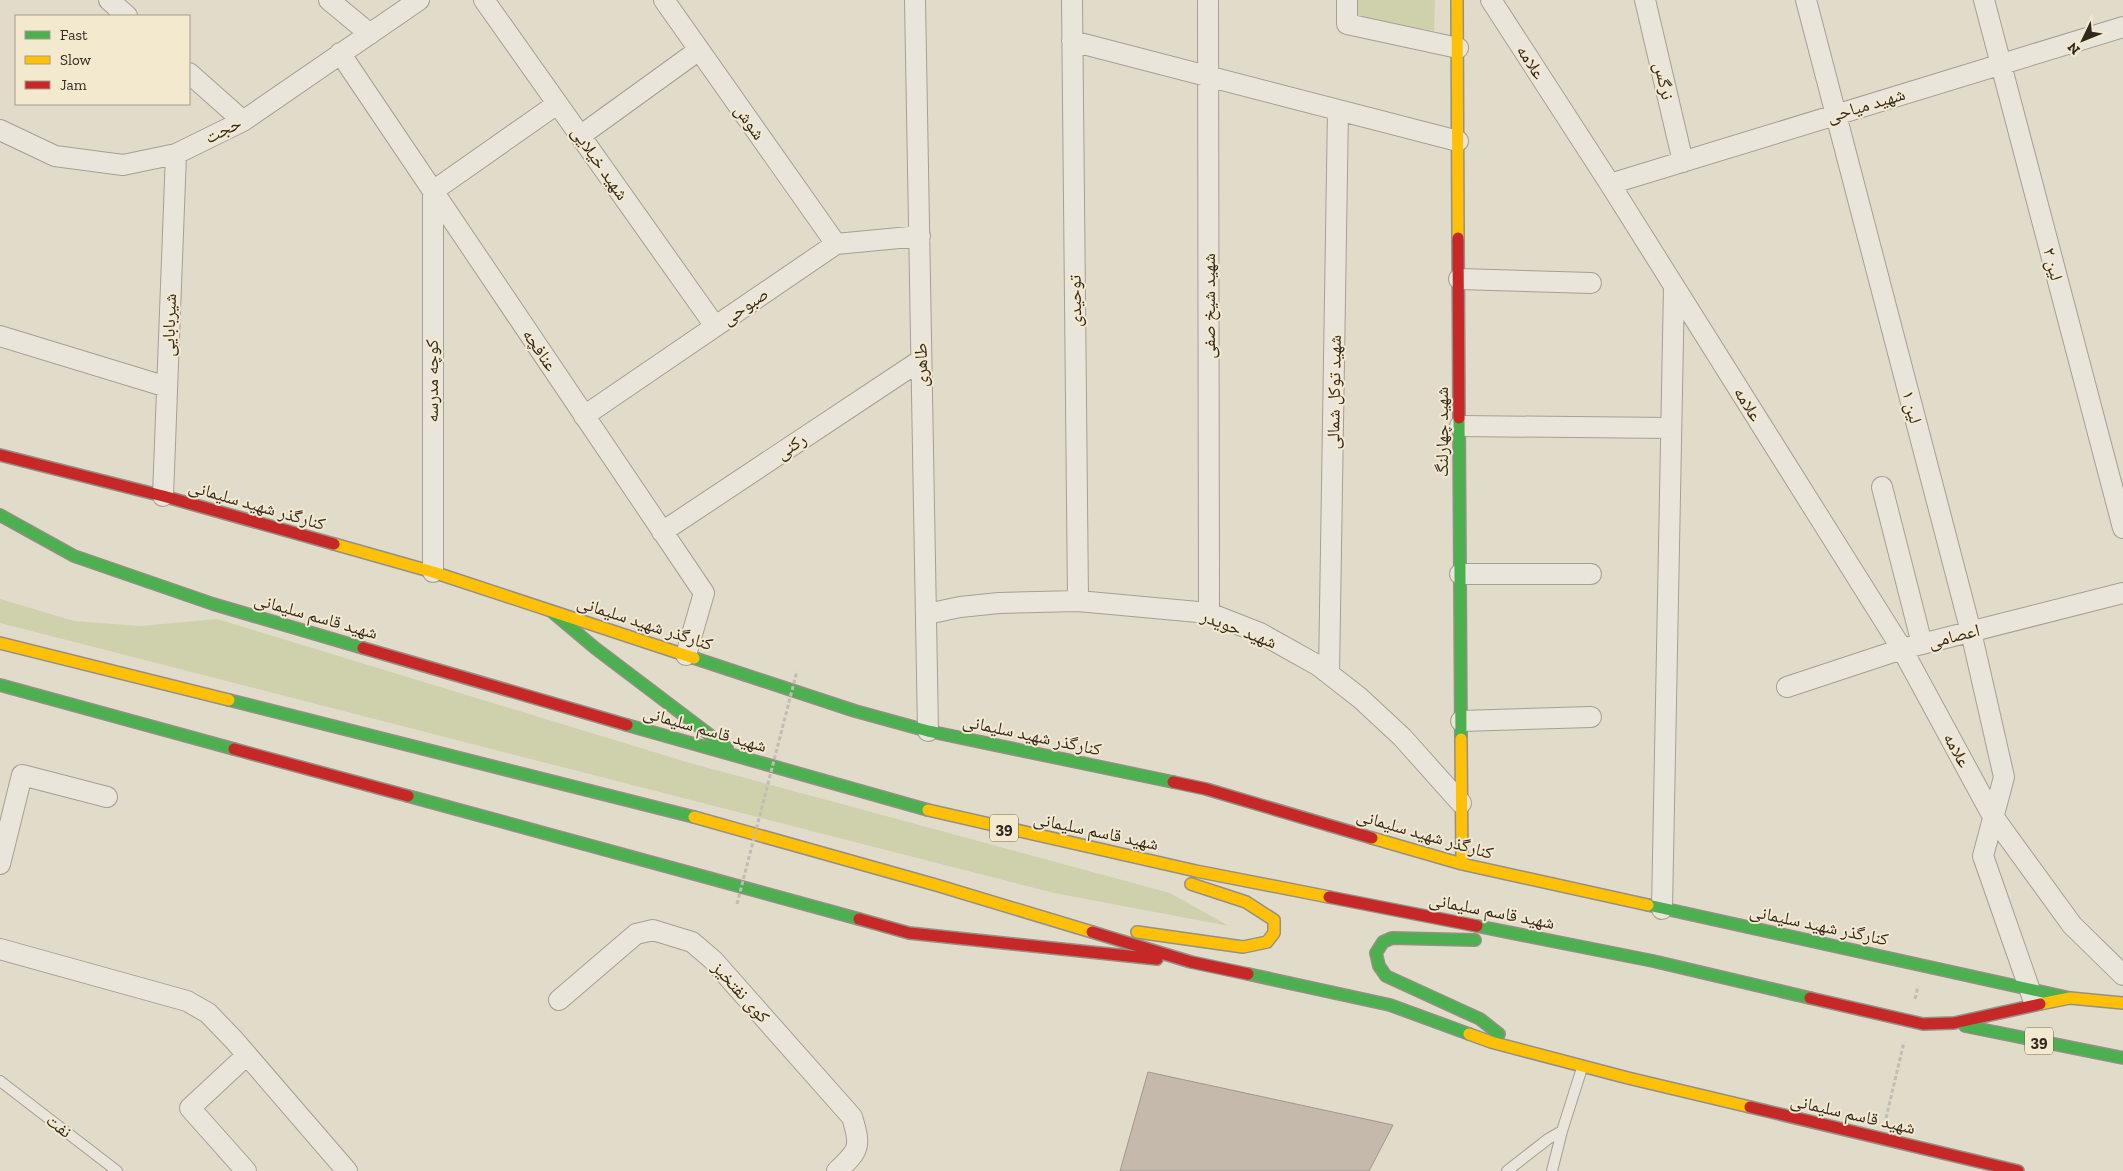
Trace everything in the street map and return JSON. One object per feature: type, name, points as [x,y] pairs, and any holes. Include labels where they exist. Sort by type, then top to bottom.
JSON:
[{"type":"main road","name":"شهید چهارلنگ","points":[[1457,0],[1462,864]]},
{"type":"main road","name":"کنارگذر شهید سلیمانی","points":[[0,455],[163,496],[432,572],[854,711],[928,731],[1206,789],[1462,864],[1923,966],[2032,997],[2070,998]]},
{"type":"main road","name":"شهید قاسم سلیمانی","points":[[0,515],[74,556],[213,604],[741,758],[950,816],[1196,871],[1662,963],[1923,1024],[1954,1023],[2032,997]]},
{"type":"main road","points":[[551,611],[595,648],[741,758]]},
{"type":"main road","name":"شهید قاسم سلیمانی","points":[[0,643],[673,811],[936,885],[1191,962],[1390,1005],[1491,1042],[1516,1049],[2018,1171]]},
{"type":"main road","points":[[0,685],[909,933],[1191,962]]},
{"type":"main road","points":[[1049,919],[1243,947],[1266,942],[1274,933],[1274,920],[1267,913],[1251,905],[1100,850]]},
{"type":"main road","points":[[1516,1049],[1480,1019],[1386,976],[1379,966],[1376,953],[1383,942],[1392,938],[1454,938],[1594,949]]},
{"type":"main road","name":"39","points":[[2032,997],[2070,998],[2123,1003]]},
{"type":"main road","name":"39","points":[[1954,1023],[2123,1058]]},
{"type":"street","points":[[108,0],[125,15]]},
{"type":"street","points":[[328,0],[370,34]]},
{"type":"street","name":"حجت","points":[[0,130],[55,156],[123,164],[176,154],[243,121],[420,0]]},
{"type":"street","name":"شهید خیلایی","points":[[484,0],[715,326]]},
{"type":"street","name":"شوش","points":[[664,0],[836,244]]},
{"type":"street","name":"طاهری","points":[[915,0],[928,731]]},
{"type":"street","name":"توحیدی","points":[[1072,0],[1078,601]]},
{"type":"street","name":"شهید شیخ صفی","points":[[1208,0],[1209,613]]},
{"type":"street","points":[[1347,0],[1347,24],[1458,48]]},
{"type":"street","name":"علامه","points":[[1491,0],[1610,184],[1902,649],[1992,815],[2072,925],[2123,975]]},
{"type":"street","name":"نرگس","points":[[1645,0],[1683,162]]},
{"type":"street","name":"لین ۱","points":[[1806,0],[1971,632],[2004,777],[1992,815]]},
{"type":"street","name":"لین ۲","points":[[1984,0],[2123,528]]},
{"type":"street","name":"شهید میاحی","points":[[1610,184],[2123,26]]},
{"type":"street","points":[[1072,41],[1458,141]]},
{"type":"street","points":[[580,136],[699,50]]},
{"type":"street","name":"عنافچه","points":[[340,53],[704,593],[686,656]]},
{"type":"street","points":[[190,74],[243,121]]},
{"type":"street","points":[[433,191],[558,104]]},
{"type":"street","name":"شهید توکل شمالی","points":[[1329,673],[1338,110]]},
{"type":"street","name":"شیربابایی","points":[[163,496],[176,154]]},
{"type":"street","name":"کوچه مدرسه","points":[[432,572],[433,191]]},
{"type":"street","name":"صبوحی","points":[[584,416],[836,244],[920,236]]},
{"type":"street","points":[[1459,279],[1591,282]]},
{"type":"street","points":[[1662,909],[1674,287]]},
{"type":"street","points":[[0,336],[167,387]]},
{"type":"street","name":"رکنی","points":[[662,532],[921,360]]},
{"type":"street","points":[[1460,426],[1671,428]]},
{"type":"street","points":[[1882,488],[1922,644]]},
{"type":"street","points":[[1460,574],[1592,574]]},
{"type":"street","name":"اعصامی","points":[[1787,687],[1902,649],[2123,594]]},
{"type":"street","name":"شهید حویدر","points":[[926,614],[998,603],[1078,601],[1209,613],[1260,633],[1329,673],[1402,736],[1461,803]]},
{"type":"street","points":[[1461,721],[1591,717]]},
{"type":"street","points":[[0,864],[22,775],[107,797]]},
{"type":"street","points":[[1992,815],[1982,856],[2032,997]]},
{"type":"street","name":"کوی نفتخیز","points":[[559,1000],[636,934],[653,930],[692,942],[713,960],[852,1117],[859,1138],[854,1156],[837,1171]]},
{"type":"street","points":[[0,949],[187,1001],[208,1013],[247,1055],[342,1169]]},
{"type":"street","points":[[246,1171],[190,1108],[247,1055]]},
{"type":"lane","points":[[1552,1171],[1582,1066]]},
{"type":"lane","name":"نفت","points":[[0,1081],[117,1171]]},
{"type":"lane","points":[[1507,1171],[1548,1139],[1562,1131]]},
{"type":"path","points":[[737,904],[797,671]]},
{"type":"path","points":[[1881,1138],[1923,966]]},
{"type":"green space","points":[[1356,0],[1435,0],[1434,31],[1356,16]]},
{"type":"green space","points":[[0,599],[74,621],[141,626],[217,619],[690,763],[1170,893],[1229,926],[1054,893],[0,623]]},
{"type":"building","points":[[1148,1072],[1393,1125],[1369,1171],[1120,1171]]},
{"type":"traffic: fast","points":[[1459,418],[1461,739]]},
{"type":"traffic: fast","points":[[0,515],[74,556],[213,604],[363,648]]},
{"type":"traffic: fast","points":[[551,611],[595,648],[727,748]]},
{"type":"traffic: fast","points":[[694,658],[855,711],[928,731],[1173,782]]},
{"type":"traffic: fast","points":[[0,685],[234,749]]},
{"type":"traffic: fast","points":[[229,700],[694,817]]},
{"type":"traffic: fast","points":[[627,725],[928,810]]},
{"type":"traffic: fast","points":[[408,796],[859,919]]},
{"type":"traffic: fast","points":[[1648,905],[2070,998]]},
{"type":"traffic: fast","points":[[1477,926],[1653,961],[1810,998]]},
{"type":"traffic: fast","points":[[1475,940],[1392,938],[1383,942],[1376,953],[1379,966],[1386,976],[1480,1019],[1499,1034]]},
{"type":"traffic: fast","points":[[1248,974],[1390,1005],[1469,1034]]},
{"type":"traffic: fast","points":[[1965,1026],[2123,1058]]},
{"type":"traffic: slow","points":[[1457,0],[1458,238]]},
{"type":"traffic: slow","points":[[334,544],[433,572],[694,658]]},
{"type":"traffic: slow","points":[[0,643],[229,700]]},
{"type":"traffic: slow","points":[[1461,739],[1462,864]]},
{"type":"traffic: slow","points":[[928,810],[1196,871],[1329,897]]},
{"type":"traffic: slow","points":[[694,817],[936,885],[1092,932]]},
{"type":"traffic: slow","points":[[1372,838],[1462,864],[1648,905]]},
{"type":"traffic: slow","points":[[1137,932],[1243,947],[1267,942],[1274,933],[1274,920],[1246,902],[1191,884]]},
{"type":"traffic: slow","points":[[2040,1004],[2070,998],[2123,1003]]},
{"type":"traffic: slow","points":[[1469,1034],[1491,1042],[1628,1078],[1750,1107]]},
{"type":"traffic: jam","points":[[1458,238],[1459,418]]},
{"type":"traffic: jam","points":[[0,455],[163,496],[334,544]]},
{"type":"traffic: jam","points":[[363,648],[627,725]]},
{"type":"traffic: jam","points":[[234,749],[408,796]]},
{"type":"traffic: jam","points":[[1173,782],[1206,789],[1372,838]]},
{"type":"traffic: jam","points":[[1329,897],[1477,926]]},
{"type":"traffic: jam","points":[[859,919],[909,933],[1157,959]]},
{"type":"traffic: jam","points":[[1092,932],[1191,962],[1248,974]]},
{"type":"traffic: jam","points":[[1810,998],[1923,1024],[1954,1023],[2040,1004]]},
{"type":"traffic: jam","points":[[1750,1107],[2018,1171]]}]
